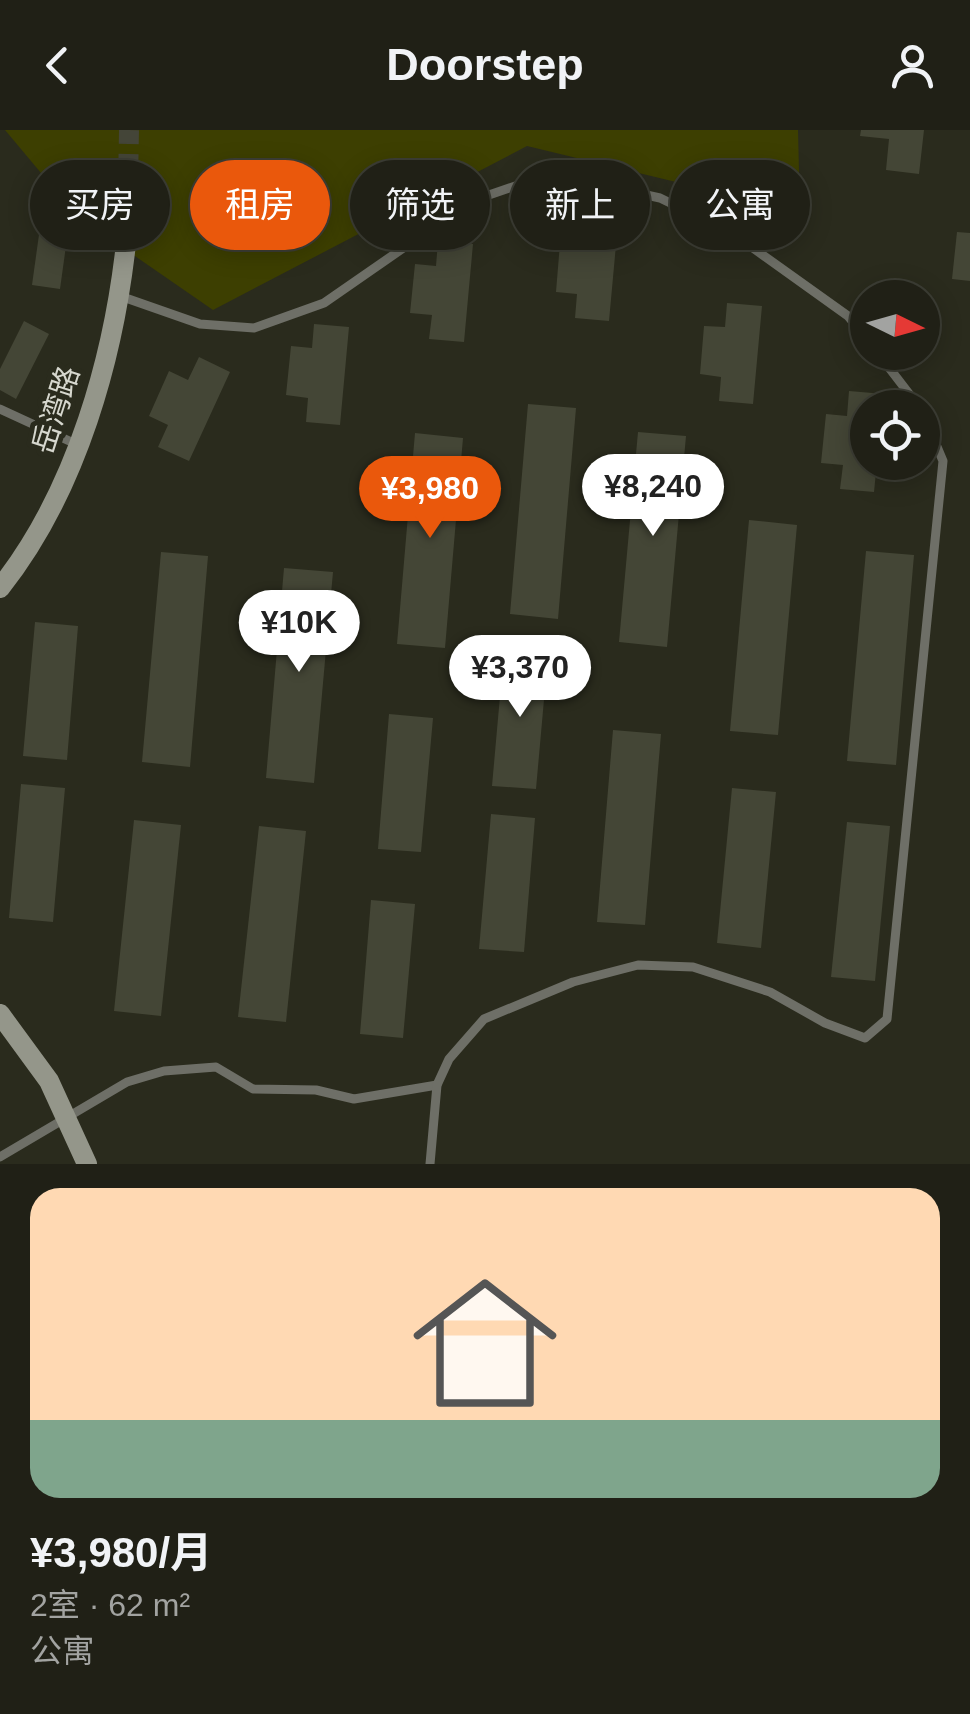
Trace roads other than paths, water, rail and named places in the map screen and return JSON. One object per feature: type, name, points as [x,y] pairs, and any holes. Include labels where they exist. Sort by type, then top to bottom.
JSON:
[{"type":"street","name":"岳湾路","points":[[0,588],[58,499],[78,444],[120,296],[124,250]]},
{"type":"street","points":[[0,1014],[48,1081],[87,1164]]},
{"type":"lane","points":[[120,296],[200,324],[254,328],[324,303],[448,217],[486,196],[533,180],[587,182],[660,198],[732,233],[850,318]]},
{"type":"lane","points":[[891,370],[906,390]]},
{"type":"lane","points":[[0,409],[78,444]]},
{"type":"lane","points":[[430,1164],[438,1086],[449,1059],[484,1019],[573,982],[638,964],[693,967],[770,992],[824,1023],[865,1038],[887,1019],[943,461],[940,454]]},
{"type":"lane","points":[[0,1156],[127,1082],[164,1072],[216,1067],[253,1089],[316,1090],[354,1099],[438,1086]]},
{"type":"tunnel","points":[[128,160],[129,130]]}]
